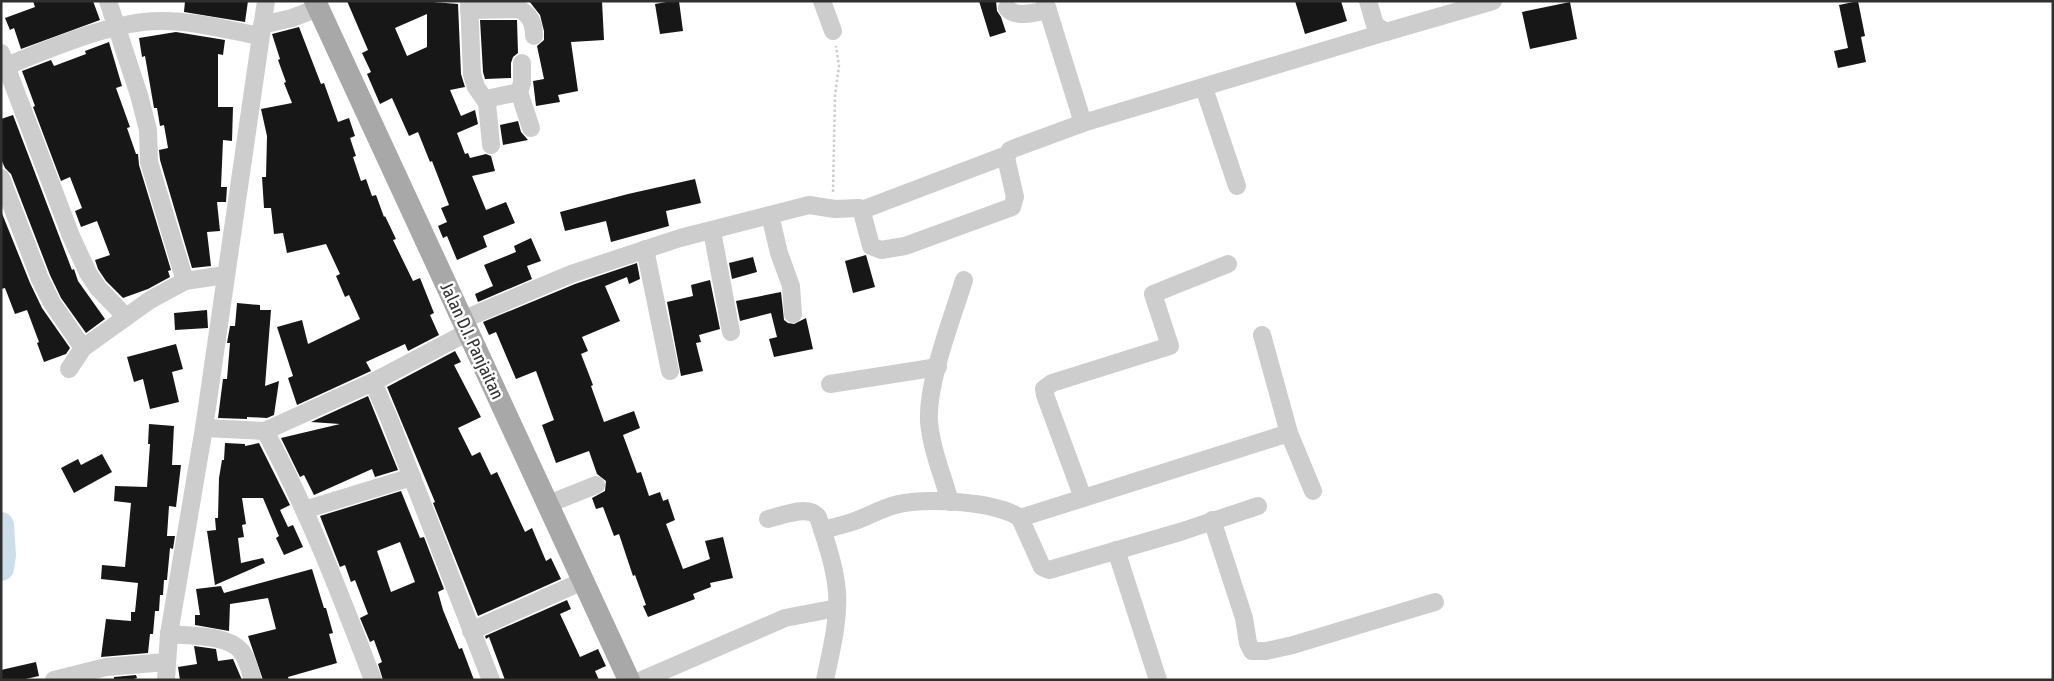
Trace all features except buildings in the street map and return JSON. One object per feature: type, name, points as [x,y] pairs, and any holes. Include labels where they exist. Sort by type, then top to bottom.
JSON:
[{"type":"main road","name":"Jalan D.I. Panjaitan","points":[[316,4],[629,680]]},
{"type":"street","points":[[108,1],[140,95],[148,130],[149,162],[185,281]]},
{"type":"street","points":[[166,680],[169,634],[204,428],[266,1]]},
{"type":"street","points":[[822,1],[832,31]]},
{"type":"street","points":[[1368,1],[1374,25],[1386,32]]},
{"type":"street","points":[[862,210],[869,244],[875,249],[881,250],[905,246],[1010,208],[1014,204],[1015,196],[1006,162],[1007,155],[1010,150],[1028,142],[1083,123],[1493,1]]},
{"type":"street","points":[[125,316],[98,288],[88,273],[71,236],[3,63],[117,26],[141,22],[163,20],[261,30],[292,18],[316,4]]},
{"type":"street","points":[[491,145],[486,99],[476,87],[472,74],[469,5],[524,11],[530,17],[534,36]]},
{"type":"street","points":[[1007,8],[1012,13],[1018,14],[1047,6],[1083,123]]},
{"type":"street","points":[[522,63],[520,92],[531,128]]},
{"type":"street","points":[[1204,88],[1237,186]]},
{"type":"street","points":[[486,99],[520,92]]},
{"type":"street","points":[[204,428],[240,431],[265,430],[373,382],[465,326],[571,274],[645,249],[809,205],[832,209],[855,207],[862,210],[1007,155]]},
{"type":"street","points":[[1,178],[44,287],[52,303],[84,348]]},
{"type":"street","points":[[770,215],[779,252],[791,286],[793,314]]},
{"type":"street","points":[[712,230],[731,332]]},
{"type":"street","points":[[645,249],[670,370]]},
{"type":"street","points":[[1083,498],[1044,389],[1052,383],[1170,346],[1153,294],[1228,264]]},
{"type":"street","points":[[69,368],[84,348],[125,316],[185,281],[225,275]]},
{"type":"street","points":[[950,502],[929,420],[938,367],[964,280]]},
{"type":"street","points":[[1262,335],[1289,433],[1314,490]]},
{"type":"street","points":[[830,384],[938,367]]},
{"type":"street","points":[[373,382],[491,680]]},
{"type":"street","points":[[265,430],[304,510],[373,680]]},
{"type":"street","points":[[1020,518],[1289,433]]},
{"type":"street","points":[[304,510],[412,477]]},
{"type":"street","points":[[548,504],[596,484]]},
{"type":"street","points":[[822,530],[853,522],[896,504],[910,501],[950,502],[996,507],[1013,513],[1020,518],[1042,567],[1046,570],[1054,570],[1258,506]]},
{"type":"street","points":[[768,519],[801,511],[810,511],[818,517],[835,578],[837,608],[826,680]]},
{"type":"street","points":[[1212,520],[1244,618],[1248,643],[1252,650],[1266,650],[1293,645],[1342,628],[1434,602]]},
{"type":"street","points":[[1116,550],[1158,680]]},
{"type":"street","points":[[471,631],[583,582]]},
{"type":"street","points":[[642,680],[785,618],[837,608]]},
{"type":"street","points":[[169,634],[212,638],[234,646],[241,651],[253,680]]},
{"type":"street","points":[[54,680],[106,667],[166,662]]},
{"type":"path","points":[[832,31],[839,66],[835,96],[832,209]]},
{"type":"waterway","points":[[1,525],[3,555],[1,568]]}]
